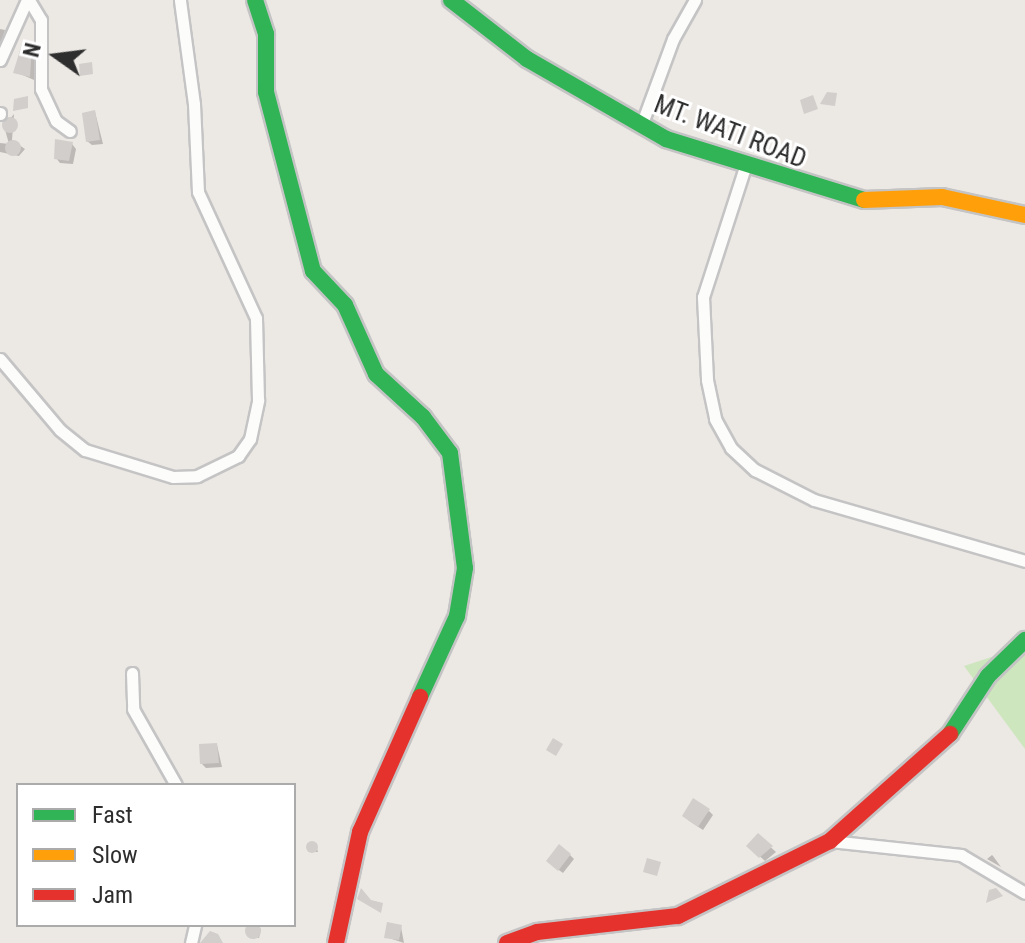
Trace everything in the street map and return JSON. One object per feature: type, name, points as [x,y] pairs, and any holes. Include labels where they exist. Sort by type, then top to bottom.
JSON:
[{"type":"street","points":[[0,60],[28,0]]},
{"type":"street","points":[[28,0],[41,20],[41,89],[56,121],[70,131]]},
{"type":"street","points":[[0,359],[60,430],[85,450],[173,477],[197,476],[238,456],[250,439],[258,400],[256,318],[198,192],[194,104],[180,0]]},
{"type":"street","points":[[255,0],[266,34],[266,92],[313,271],[345,305],[376,374],[423,417],[450,453],[465,568],[457,616],[360,832],[336,943]]},
{"type":"street","name":"MT. WATI ROAD","points":[[451,0],[527,59],[641,126],[745,167],[868,201],[942,197],[1025,215]]},
{"type":"street","points":[[641,126],[673,39],[695,0]]},
{"type":"street","points":[[745,167],[703,297],[707,380],[715,419],[731,448],[755,470],[814,500],[1025,561]]},
{"type":"street","points":[[507,943],[537,932],[678,916],[830,841],[952,733],[988,676],[1025,640]]},
{"type":"street","points":[[132,673],[133,709],[175,783]]},
{"type":"street","points":[[830,841],[961,855],[1025,893]]},
{"type":"green space","points":[[1025,646],[1025,749],[964,666]]},
{"type":"building","points":[[22,44],[32,47],[30,77],[13,73]]},
{"type":"building","points":[[92,62],[93,74],[80,76],[79,64]]},
{"type":"building","points":[[827,92],[837,93],[835,106],[820,104]]},
{"type":"building","points":[[813,95],[818,109],[804,114],[800,100]]},
{"type":"building","points":[[28,96],[28,108],[13,111],[14,99]]},
{"type":"building","points":[[95,110],[100,140],[86,142],[82,113]]},
{"type":"building","points":[[10,117],[18,125],[10,133],[2,125]]},
{"type":"building","points":[[55,139],[73,142],[69,161],[54,159]]},
{"type":"building","points":[[13,140],[19,142],[19,154],[13,156],[7,154],[5,148],[7,142]]},
{"type":"building","points":[[553,738],[563,744],[556,756],[546,750]]},
{"type":"building","points":[[217,743],[219,763],[200,764],[199,744]]},
{"type":"building","points":[[693,798],[710,809],[698,827],[682,816]]},
{"type":"building","points":[[758,833],[773,846],[759,858],[746,846]]},
{"type":"building","points":[[312,841],[318,847],[312,853],[306,847]]},
{"type":"building","points":[[559,844],[571,854],[558,871],[546,861]]},
{"type":"building","points":[[647,858],[661,862],[657,876],[643,872]]},
{"type":"building","points":[[361,888],[371,900],[383,903],[381,913],[357,899]]},
{"type":"building","points":[[996,888],[1003,896],[986,903],[989,890]]},
{"type":"building","points":[[387,922],[402,925],[399,940],[384,938]]},
{"type":"building","points":[[246,927],[260,928],[259,937],[247,937]]},
{"type":"building","points":[[210,931],[218,934],[223,943],[200,943]]},
{"type":"traffic: fast","points":[[255,0],[266,34],[266,92],[313,271],[345,305],[376,374],[423,417],[450,453],[465,568],[457,616],[420,697]]},
{"type":"traffic: fast","points":[[451,0],[527,59],[666,139],[864,200]]},
{"type":"traffic: fast","points":[[950,734],[988,676],[1025,640]]},
{"type":"traffic: slow","points":[[864,200],[942,197],[1025,215]]},
{"type":"traffic: jam","points":[[336,943],[360,832],[420,697]]},
{"type":"traffic: jam","points":[[507,943],[537,932],[678,916],[830,841],[950,734]]}]
